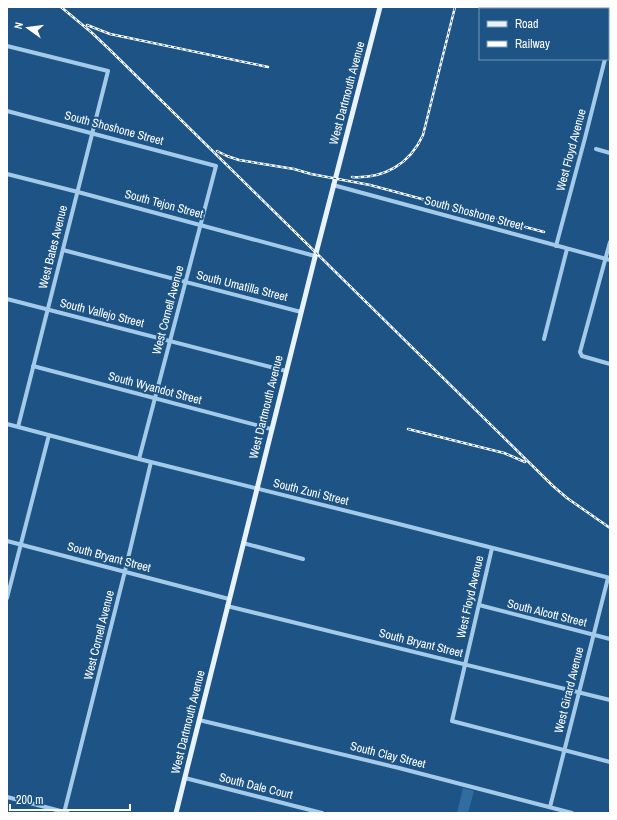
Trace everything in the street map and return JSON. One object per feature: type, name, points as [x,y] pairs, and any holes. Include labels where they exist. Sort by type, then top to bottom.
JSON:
[{"type":"main road","name":"West Dartmouth Avenue","points":[[176,813],[242,543],[380,7]]},
{"type":"street","name":"West Bates Avenue","points":[[7,46],[108,71],[18,427]]},
{"type":"street","name":"West Floyd Avenue","points":[[556,246],[605,60]]},
{"type":"street","name":"South Shoshone Street","points":[[7,111],[216,166]]},
{"type":"street","points":[[596,149],[610,153]]},
{"type":"street","name":"West Cornell Avenue","points":[[139,459],[216,166]]},
{"type":"street","name":"South Tejon Street","points":[[7,174],[315,256]]},
{"type":"street","name":"South Shoshone Street","points":[[333,186],[608,260]]},
{"type":"street","points":[[610,242],[608,260],[580,352],[582,356],[610,364]]},
{"type":"street","points":[[544,339],[567,248]]},
{"type":"street","name":"South Umatilla Street","points":[[63,250],[301,312]]},
{"type":"street","name":"South Vallejo Street","points":[[7,299],[286,371]]},
{"type":"street","name":"South Wyandot Street","points":[[34,366],[271,429]]},
{"type":"street","name":"South Zuni Street","points":[[7,424],[256,489],[388,521],[609,578]]},
{"type":"street","points":[[7,598],[48,435]]},
{"type":"street","name":"West Cornell Avenue","points":[[65,813],[151,462]]},
{"type":"street","name":"South Bryant Street","points":[[7,541],[229,599]]},
{"type":"street","points":[[242,543],[303,559]]},
{"type":"street","name":"West Floyd Avenue","points":[[492,548],[452,721],[564,750]]},
{"type":"street","name":"West Girard Avenue","points":[[550,807],[578,692],[609,578]]},
{"type":"street","name":"South Alcott Street","points":[[479,605],[610,639]]},
{"type":"street","name":"South Bryant Street","points":[[227,606],[610,700]]},
{"type":"street","name":"South Clay Street","points":[[199,720],[399,768],[572,813]]},
{"type":"street","points":[[564,750],[610,762]]},
{"type":"street","name":"South Dale Court","points":[[184,778],[322,813]]},
{"type":"street","points":[[7,797],[65,813]]},
{"type":"shaded area","points":[[463,788],[474,791],[468,813],[457,813]]},
{"type":"railway","points":[[61,7],[109,49],[553,486],[567,498],[610,528]]},
{"type":"railway","points":[[352,177],[375,175],[395,168],[403,162],[418,145],[423,135],[455,7]]},
{"type":"railway","points":[[87,25],[110,34],[268,67]]},
{"type":"railway","points":[[217,151],[239,160],[294,169],[311,174],[370,185],[544,232]]},
{"type":"railway","points":[[408,429],[504,453],[525,462]]}]
